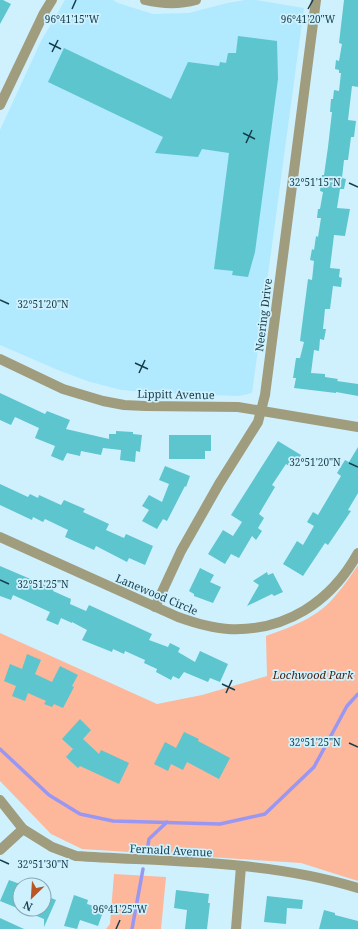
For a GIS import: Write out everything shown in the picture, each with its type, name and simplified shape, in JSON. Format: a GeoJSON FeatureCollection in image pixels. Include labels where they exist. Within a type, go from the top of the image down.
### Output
{"type":"FeatureCollection","features":[{"type":"Feature","properties":{"kind":"street"},"geometry":{"type":"LineString","coordinates":[[0,104],[44,13],[52,0]]}},
{"type":"Feature","properties":{"kind":"street"},"geometry":{"type":"LineString","coordinates":[[145,0],[160,3],[183,4],[196,0]]}},
{"type":"Feature","properties":{"kind":"street","name":"Neering Drive"},"geometry":{"type":"LineString","coordinates":[[155,607],[180,551],[219,484],[258,422],[261,411],[266,387],[316,0]]}},
{"type":"Feature","properties":{"kind":"street","name":"Lippitt Avenue"},"geometry":{"type":"LineString","coordinates":[[0,359],[63,389],[103,401],[124,405],[238,407],[358,427]]}},
{"type":"Feature","properties":{"kind":"street","name":"Lanewood Circle"},"geometry":{"type":"LineString","coordinates":[[0,537],[178,617],[204,626],[227,629],[264,626],[290,618],[318,602],[334,586],[358,553]]}},
{"type":"Feature","properties":{"kind":"street","name":"Fernald Avenue"},"geometry":{"type":"LineString","coordinates":[[0,800],[23,828],[52,847],[76,856],[241,866],[315,877],[358,888]]}},
{"type":"Feature","properties":{"kind":"street"},"geometry":{"type":"LineString","coordinates":[[0,850],[23,828]]}},
{"type":"Feature","properties":{"kind":"street"},"geometry":{"type":"LineString","coordinates":[[236,929],[241,866]]}},
{"type":"Feature","properties":{"kind":"shaded area"},"geometry":{"type":"Polygon","coordinates":[[[65,0],[113,0],[153,14],[189,13],[245,0],[256,0],[304,8],[252,393],[239,396],[156,393],[121,390],[87,381],[0,345],[0,130],[41,41],[65,0]]]}},
{"type":"Feature","properties":{"kind":"green space","name":"Lochwood Park"},"geometry":{"type":"Polygon","coordinates":[[[358,565],[358,881],[301,863],[82,849],[51,834],[0,781],[0,633],[157,704],[202,695],[267,676],[266,636],[295,625],[313,615],[329,603],[339,592],[358,565]]]}},
{"type":"Feature","properties":{"kind":"green space"},"geometry":{"type":"Polygon","coordinates":[[[114,874],[166,877],[161,929],[106,929],[110,924],[114,874]]]}},
{"type":"Feature","properties":{"kind":"building"},"geometry":{"type":"Polygon","coordinates":[[[0,0],[11,4],[0,24],[0,0]]]}},
{"type":"Feature","properties":{"kind":"building"},"geometry":{"type":"Polygon","coordinates":[[[344,0],[358,0],[358,87],[352,86],[348,120],[356,121],[354,137],[351,137],[348,160],[344,160],[342,178],[346,179],[344,189],[340,189],[337,208],[350,209],[345,236],[334,235],[330,268],[340,269],[339,277],[342,278],[341,287],[333,286],[330,309],[325,309],[323,329],[326,329],[324,340],[320,339],[319,351],[314,350],[311,373],[325,374],[325,377],[338,379],[337,381],[358,384],[358,396],[336,392],[294,388],[296,378],[293,378],[296,358],[300,358],[304,342],[300,341],[308,279],[312,280],[314,261],[310,260],[312,249],[314,250],[316,236],[318,237],[321,218],[317,218],[323,192],[320,191],[328,147],[332,112],[330,112],[331,99],[333,99],[334,90],[339,91],[341,73],[339,73],[339,70],[335,69],[336,60],[339,61],[342,44],[339,43],[344,0]]]}},
{"type":"Feature","properties":{"kind":"building"},"geometry":{"type":"Polygon","coordinates":[[[238,36],[277,41],[278,79],[255,252],[248,277],[232,275],[233,271],[214,269],[229,153],[202,149],[198,157],[155,153],[163,137],[48,82],[64,48],[171,99],[188,62],[219,66],[220,62],[226,63],[228,53],[236,53],[238,36]]]}},
{"type":"Feature","properties":{"kind":"building"},"geometry":{"type":"Polygon","coordinates":[[[0,393],[45,414],[47,411],[70,420],[66,429],[109,439],[109,434],[116,434],[116,431],[133,432],[133,434],[142,435],[140,452],[136,451],[135,462],[120,460],[121,450],[103,448],[101,455],[81,451],[80,456],[67,453],[63,461],[51,456],[55,446],[35,438],[39,428],[15,417],[11,425],[0,420],[0,393]]]}},
{"type":"Feature","properties":{"kind":"building"},"geometry":{"type":"Polygon","coordinates":[[[169,435],[211,435],[211,451],[205,451],[205,459],[169,459],[169,435]]]}},
{"type":"Feature","properties":{"kind":"building"},"geometry":{"type":"Polygon","coordinates":[[[278,441],[301,455],[292,468],[286,464],[272,485],[275,487],[259,514],[264,518],[258,528],[262,531],[256,540],[252,536],[239,558],[231,554],[225,564],[208,554],[223,530],[233,536],[242,522],[231,515],[278,441]]]}},
{"type":"Feature","properties":{"kind":"building"},"geometry":{"type":"Polygon","coordinates":[[[358,447],[358,493],[348,510],[351,511],[328,545],[325,543],[303,576],[283,564],[297,541],[303,545],[314,526],[307,522],[313,512],[318,515],[341,476],[337,473],[345,460],[349,462],[358,447]]]}},
{"type":"Feature","properties":{"kind":"building"},"geometry":{"type":"Polygon","coordinates":[[[165,466],[190,476],[186,487],[185,486],[167,521],[163,519],[157,529],[142,521],[149,510],[142,506],[149,495],[162,502],[169,484],[159,480],[165,466]]]}},
{"type":"Feature","properties":{"kind":"building"},"geometry":{"type":"Polygon","coordinates":[[[0,484],[28,497],[30,494],[38,498],[39,495],[61,505],[64,500],[85,509],[83,512],[109,524],[106,530],[124,538],[126,534],[153,546],[145,565],[129,558],[127,562],[96,546],[94,550],[65,537],[68,530],[45,519],[43,522],[33,517],[32,520],[0,505],[0,484]]]}},
{"type":"Feature","properties":{"kind":"building"},"geometry":{"type":"Polygon","coordinates":[[[0,566],[54,589],[53,591],[71,599],[70,604],[86,611],[89,605],[152,634],[149,640],[168,647],[170,643],[180,648],[178,652],[195,662],[200,651],[228,664],[220,682],[210,678],[208,682],[184,672],[179,679],[173,676],[171,680],[156,672],[157,669],[144,663],[145,660],[125,651],[124,654],[113,649],[112,652],[82,640],[87,630],[61,618],[58,625],[46,620],[50,612],[13,595],[11,600],[0,596],[0,566]]]}},
{"type":"Feature","properties":{"kind":"building"},"geometry":{"type":"Polygon","coordinates":[[[200,568],[214,575],[210,582],[221,587],[213,603],[194,596],[194,594],[189,591],[200,568]]]}},
{"type":"Feature","properties":{"kind":"building"},"geometry":{"type":"Polygon","coordinates":[[[267,572],[268,575],[273,573],[283,592],[274,596],[272,594],[247,606],[259,585],[253,581],[267,572]]]}},
{"type":"Feature","properties":{"kind":"building"},"geometry":{"type":"Polygon","coordinates":[[[27,654],[41,660],[35,674],[52,682],[60,666],[78,675],[72,686],[74,687],[63,708],[54,704],[52,707],[44,704],[46,701],[28,693],[25,701],[12,696],[16,686],[4,681],[10,664],[22,669],[27,654]]]}},
{"type":"Feature","properties":{"kind":"building"},"geometry":{"type":"Polygon","coordinates":[[[80,719],[91,730],[83,739],[99,754],[101,750],[129,763],[119,784],[80,766],[78,768],[66,757],[73,749],[62,739],[80,719]]]}},
{"type":"Feature","properties":{"kind":"building"},"geometry":{"type":"Polygon","coordinates":[[[184,732],[199,739],[198,741],[230,758],[219,779],[187,762],[183,770],[171,764],[168,771],[154,764],[165,742],[176,748],[184,732]]]}},
{"type":"Feature","properties":{"kind":"building"},"geometry":{"type":"Polygon","coordinates":[[[9,880],[12,881],[12,906],[0,901],[9,880]]]}},
{"type":"Feature","properties":{"kind":"building"},"geometry":{"type":"Polygon","coordinates":[[[176,890],[209,894],[208,903],[210,903],[207,929],[185,929],[187,910],[174,908],[176,890]]]}},
{"type":"Feature","properties":{"kind":"building"},"geometry":{"type":"Polygon","coordinates":[[[74,895],[88,900],[87,904],[104,909],[98,926],[80,920],[77,929],[64,926],[74,895]]]}},
{"type":"Feature","properties":{"kind":"building"},"geometry":{"type":"Polygon","coordinates":[[[267,896],[303,900],[302,909],[287,908],[286,924],[264,922],[267,896]]]}},
{"type":"Feature","properties":{"kind":"building"},"geometry":{"type":"Polygon","coordinates":[[[52,898],[56,900],[52,909],[52,898]]]}},
{"type":"Feature","properties":{"kind":"building"},"geometry":{"type":"Polygon","coordinates":[[[324,910],[335,913],[335,915],[358,921],[358,929],[319,929],[324,910]]]}},
{"type":"Feature","properties":{"kind":"building"},"geometry":{"type":"Polygon","coordinates":[[[39,917],[48,917],[44,927],[44,919],[39,917]]]}},
{"type":"Feature","properties":{"kind":"building"},"geometry":{"type":"Polygon","coordinates":[[[0,918],[24,929],[0,929],[0,918]]]}},
{"type":"Feature","properties":{"kind":"waterway"},"geometry":{"type":"LineString","coordinates":[[0,749],[49,795],[80,814],[113,821],[220,824],[265,814],[314,767],[347,706],[358,694]]}},
{"type":"Feature","properties":{"kind":"waterway"},"geometry":{"type":"LineString","coordinates":[[147,851],[149,839],[167,822]]}},
{"type":"Feature","properties":{"kind":"waterway"},"geometry":{"type":"LineString","coordinates":[[132,929],[143,869]]}}]}
